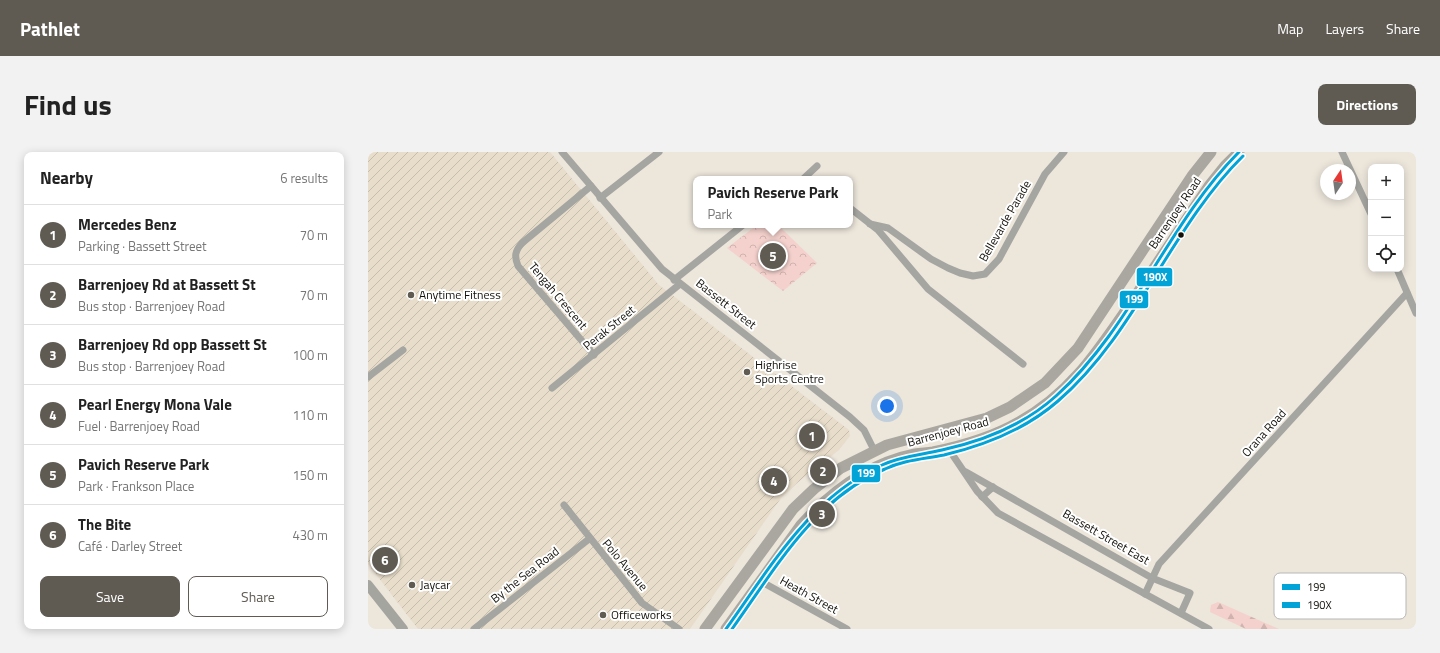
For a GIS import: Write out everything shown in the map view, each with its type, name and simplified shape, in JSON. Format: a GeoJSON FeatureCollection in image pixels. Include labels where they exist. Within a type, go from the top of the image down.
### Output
{"type":"FeatureCollection","features":[{"type":"Feature","properties":{"kind":"main road","name":"Barrenjoey Road"},"geometry":{"type":"LineString","coordinates":[[705,629],[793,509],[840,468],[874,450],[987,418],[1010,407],[1045,383],[1066,363],[1078,348],[1192,176],[1211,152]]}},
{"type":"Feature","properties":{"kind":"main road","name":"Barrenjoey Road"},"geometry":{"type":"LineString","coordinates":[[726,629],[801,525],[814,511],[843,487],[880,466],[915,454],[932,452],[993,434],[1018,423],[1036,412],[1065,389],[1093,358],[1209,186],[1225,166],[1239,152]]}},
{"type":"Feature","properties":{"kind":"main road","name":"Bassett Street East"},"geometry":{"type":"LineString","coordinates":[[949,429],[950,447]]}},
{"type":"Feature","properties":{"kind":"main road","name":"Bassett Street"},"geometry":{"type":"LineString","coordinates":[[874,450],[880,466]]}},
{"type":"Feature","properties":{"kind":"main road"},"geometry":{"type":"LineString","coordinates":[[368,585],[403,629]]}},
{"type":"Feature","properties":{"kind":"street","name":"Bassett Street"},"geometry":{"type":"LineString","coordinates":[[562,152],[662,269],[850,417],[864,430],[874,450]]}},
{"type":"Feature","properties":{"kind":"street"},"geometry":{"type":"LineString","coordinates":[[600,198],[659,152]]}},
{"type":"Feature","properties":{"kind":"street","name":"Bellevarde Parade"},"geometry":{"type":"LineString","coordinates":[[870,224],[888,228],[931,259],[948,268],[960,273],[974,276],[985,274],[999,259],[1045,174],[1064,152]]}},
{"type":"Feature","properties":{"kind":"street"},"geometry":{"type":"LineString","coordinates":[[1342,152],[1368,208]]}},
{"type":"Feature","properties":{"kind":"street"},"geometry":{"type":"LineString","coordinates":[[810,176],[817,166]]}},
{"type":"Feature","properties":{"kind":"street","name":"Tengah Crescent"},"geometry":{"type":"LineString","coordinates":[[591,186],[522,243],[515,250],[515,259],[518,266],[594,355]]}},
{"type":"Feature","properties":{"kind":"street"},"geometry":{"type":"LineString","coordinates":[[853,210],[878,230],[928,289],[1023,364]]}},
{"type":"Feature","properties":{"kind":"street","name":"Perak Street"},"geometry":{"type":"LineString","coordinates":[[552,388],[594,355],[740,228]]}},
{"type":"Feature","properties":{"kind":"street"},"geometry":{"type":"LineString","coordinates":[[1398,272],[1416,313]]}},
{"type":"Feature","properties":{"kind":"street","name":"Orana Road"},"geometry":{"type":"LineString","coordinates":[[1145,594],[1159,564],[1406,293]]}},
{"type":"Feature","properties":{"kind":"street"},"geometry":{"type":"LineString","coordinates":[[368,377],[403,350]]}},
{"type":"Feature","properties":{"kind":"street","name":"Bassett Street East"},"geometry":{"type":"LineString","coordinates":[[950,447],[952,454],[982,497],[998,513],[1209,629]]}},
{"type":"Feature","properties":{"kind":"street","name":"Bassett Street East"},"geometry":{"type":"LineString","coordinates":[[966,472],[1152,578],[1190,593],[1181,613]]}},
{"type":"Feature","properties":{"kind":"street"},"geometry":{"type":"LineString","coordinates":[[982,497],[993,487]]}},
{"type":"Feature","properties":{"kind":"street","name":"Polo Avenue"},"geometry":{"type":"LineString","coordinates":[[564,505],[589,539],[642,603],[679,629]]}},
{"type":"Feature","properties":{"kind":"street","name":"By the Sea Road"},"geometry":{"type":"LineString","coordinates":[[474,629],[589,539]]}},
{"type":"Feature","properties":{"kind":"street","name":"Heath Street"},"geometry":{"type":"LineString","coordinates":[[760,581],[847,629]]}},
{"type":"Feature","properties":{"kind":"shaded area"},"geometry":{"type":"Polygon","coordinates":[[[368,152],[550,152],[659,285],[849,430],[850,436],[839,450],[797,483],[781,498],[690,629],[418,629],[368,564],[368,152]]]}},
{"type":"Feature","properties":{"kind":"green space"},"geometry":{"type":"Polygon","coordinates":[[[753,228],[781,228],[817,263],[783,291],[727,248],[753,228]]]}},
{"type":"Feature","properties":{"kind":"green space"},"geometry":{"type":"Polygon","coordinates":[[[1218,602],[1279,629],[1246,629],[1210,612],[1211,605],[1218,602]]]}},
{"type":"Feature","properties":{"kind":"transit line","name":"199"},"geometry":{"type":"LineString","coordinates":[[726,629],[794,536],[833,496],[856,479],[889,462],[934,452],[988,437],[1017,423],[1044,406],[1056,396],[1083,369],[1107,339],[1191,211],[1214,180],[1239,152]]}},
{"type":"Feature","properties":{"kind":"transit line","name":"190X"},"geometry":{"type":"LineString","coordinates":[[732,629],[798,538],[837,498],[860,482],[892,466],[960,451],[1005,435],[1033,420],[1058,401],[1085,374],[1109,345],[1195,215],[1218,184],[1243,156]]}},
{"type":"Feature","properties":{"kind":"place","name":"Pavich Reserve Park"},"geometry":{"type":"Point","coordinates":[773,256]}},
{"type":"Feature","properties":{"kind":"place","name":"Anytime Fitness"},"geometry":{"type":"Point","coordinates":[411,295]}},
{"type":"Feature","properties":{"kind":"place","name":"Highrise Sports Centre"},"geometry":{"type":"Point","coordinates":[747,372]}},
{"type":"Feature","properties":{"kind":"place","name":"Mercedes Benz"},"geometry":{"type":"Point","coordinates":[812,436]}},
{"type":"Feature","properties":{"kind":"place","name":"Barrenjoey Rd at Bassett St"},"geometry":{"type":"Point","coordinates":[823,471]}},
{"type":"Feature","properties":{"kind":"place","name":"Pearl Energy Mona Vale"},"geometry":{"type":"Point","coordinates":[774,481]}},
{"type":"Feature","properties":{"kind":"place","name":"Barrenjoey Rd opp Bassett St"},"geometry":{"type":"Point","coordinates":[822,514]}},
{"type":"Feature","properties":{"kind":"place","name":"The Bite"},"geometry":{"type":"Point","coordinates":[385,560]}},
{"type":"Feature","properties":{"kind":"place","name":"Jaycar"},"geometry":{"type":"Point","coordinates":[412,585]}},
{"type":"Feature","properties":{"kind":"place","name":"Officeworks"},"geometry":{"type":"Point","coordinates":[603,615]}}]}
